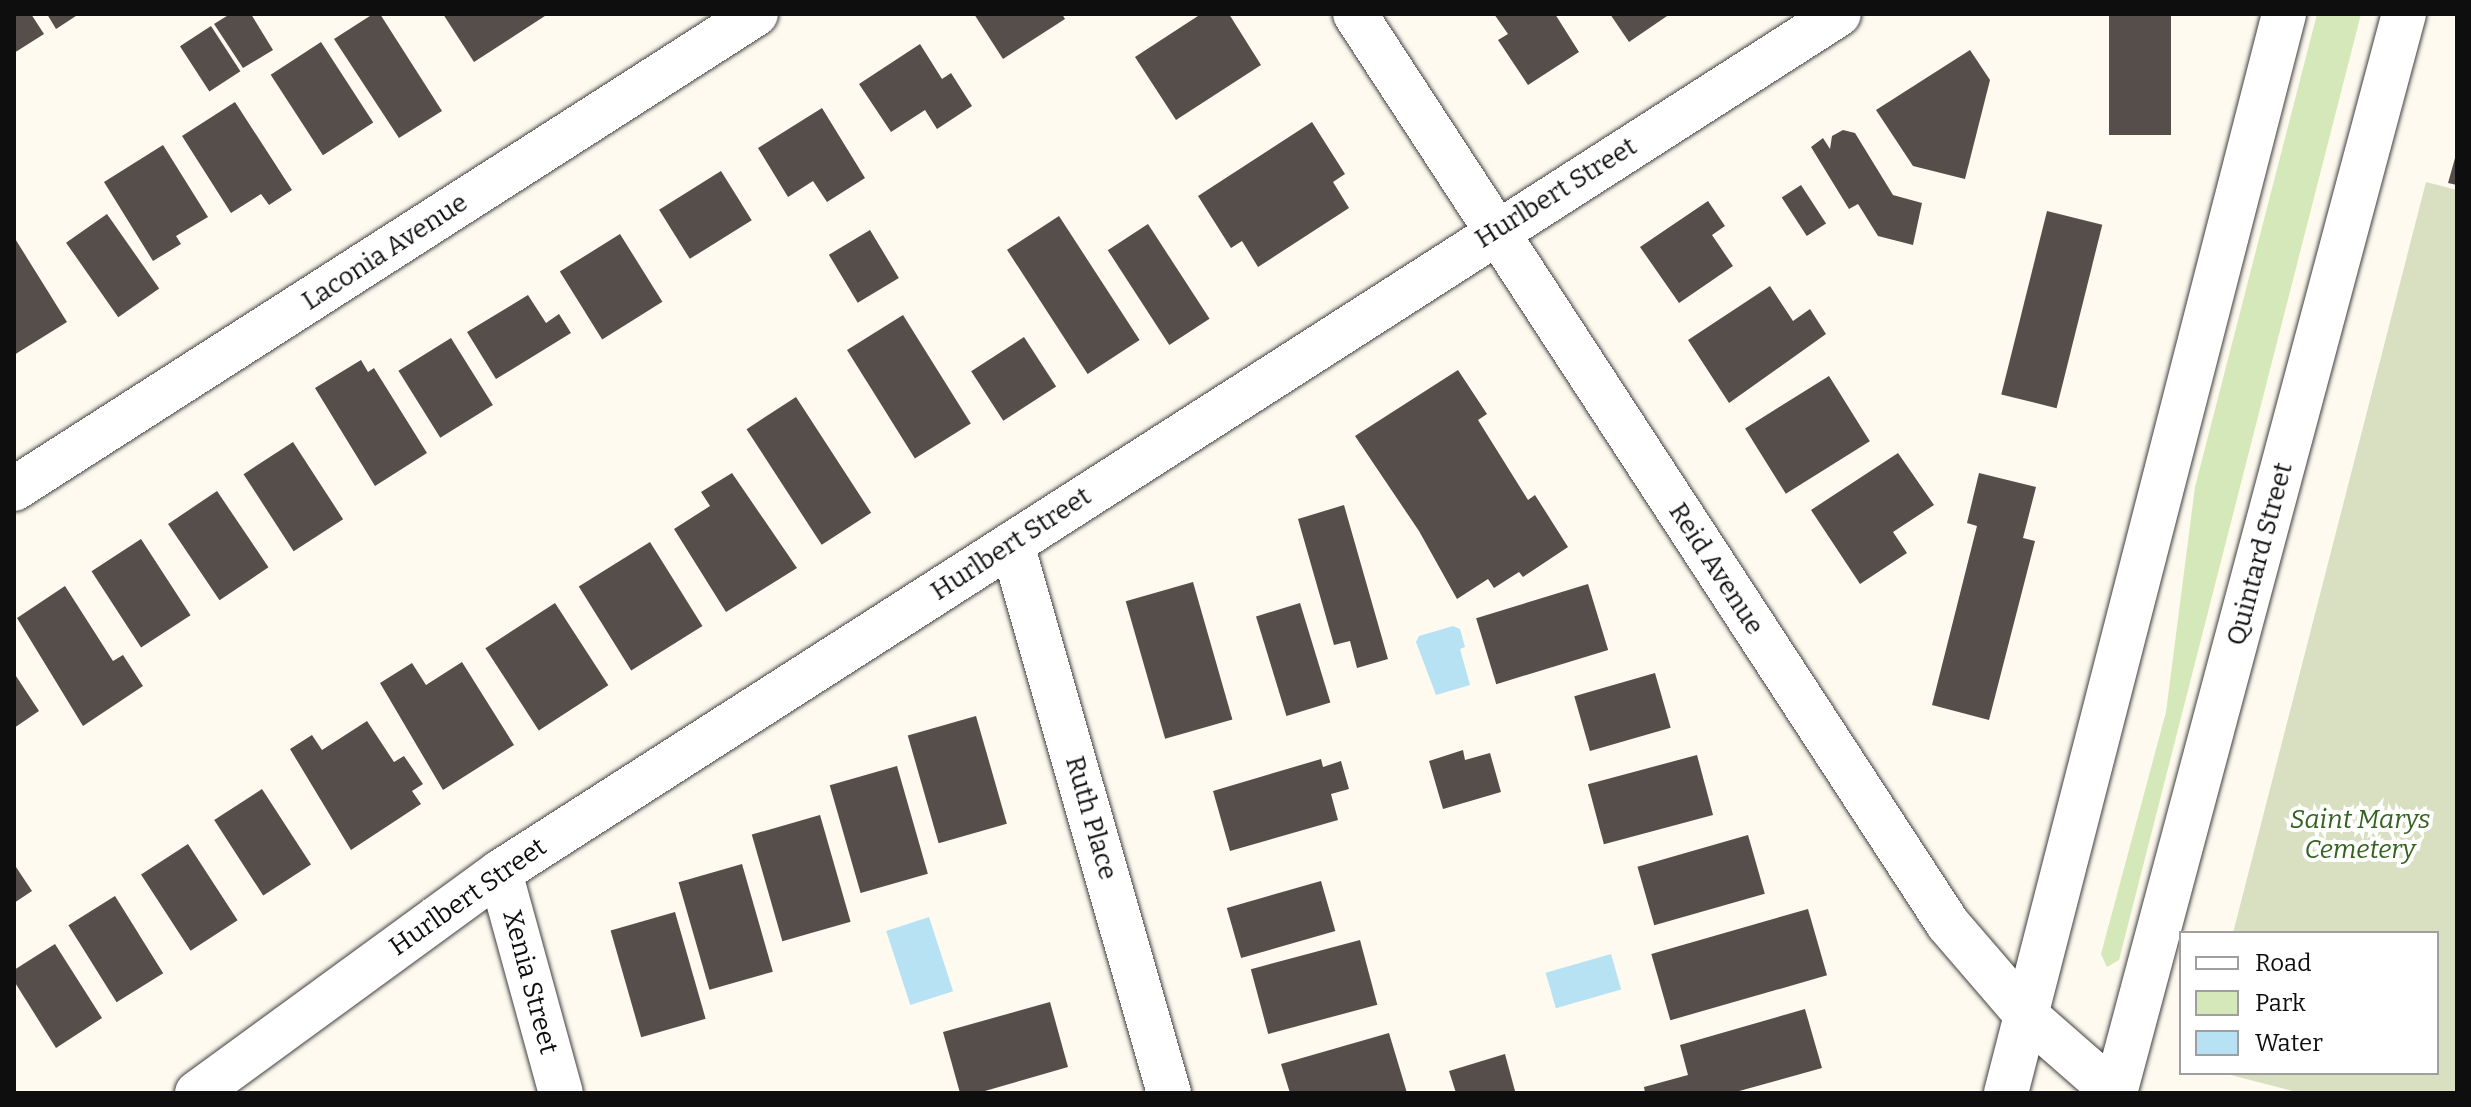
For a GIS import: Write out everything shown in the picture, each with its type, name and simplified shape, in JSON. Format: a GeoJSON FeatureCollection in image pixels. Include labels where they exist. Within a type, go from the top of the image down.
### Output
{"type":"FeatureCollection","features":[{"type":"Feature","properties":{"kind":"street","name":"Laconia Avenue"},"geometry":{"type":"LineString","coordinates":[[14,489],[756,14]]}},
{"type":"Feature","properties":{"kind":"street","name":"Reid Avenue"},"geometry":{"type":"LineString","coordinates":[[1355,14],[1948,924],[2027,1016],[2115,1093]]}},
{"type":"Feature","properties":{"kind":"street","name":"Hurlbert Street"},"geometry":{"type":"LineString","coordinates":[[197,1093],[500,872],[1839,14]]}},
{"type":"Feature","properties":{"kind":"street"},"geometry":{"type":"LineString","coordinates":[[2006,1093],[2284,14]]}},
{"type":"Feature","properties":{"kind":"street","name":"Quintard Street"},"geometry":{"type":"LineString","coordinates":[[2115,1093],[2404,14]]}},
{"type":"Feature","properties":{"kind":"street","name":"Ruth Place"},"geometry":{"type":"LineString","coordinates":[[1012,544],[1169,1093]]}},
{"type":"Feature","properties":{"kind":"street","name":"Xenia Street"},"geometry":{"type":"LineString","coordinates":[[500,872],[561,1093]]}},
{"type":"Feature","properties":{"kind":"green space"},"geometry":{"type":"Polygon","coordinates":[[[2317,14],[2361,14],[2119,960],[2107,967],[2101,954],[2166,712],[2195,487],[2317,14]]]}},
{"type":"Feature","properties":{"kind":"green space","name":"Saint Marys Cemetery"},"geometry":{"type":"Polygon","coordinates":[[[2426,182],[2457,190],[2457,1093],[2301,1093],[2231,1075],[2439,1075],[2439,931],[2234,931],[2426,182]]]}},
{"type":"Feature","properties":{"kind":"water"},"geometry":{"type":"Polygon","coordinates":[[[1453,626],[1460,629],[1465,647],[1460,649],[1470,685],[1436,695],[1416,642],[1419,636],[1453,626]]]}},
{"type":"Feature","properties":{"kind":"water"},"geometry":{"type":"Polygon","coordinates":[[[929,917],[953,991],[910,1005],[886,931],[929,917]]]}},
{"type":"Feature","properties":{"kind":"water"},"geometry":{"type":"Polygon","coordinates":[[[1611,954],[1621,990],[1556,1008],[1546,973],[1611,954]]]}},
{"type":"Feature","properties":{"kind":"building"},"geometry":{"type":"Polygon","coordinates":[[[14,14],[31,14],[44,34],[14,53],[14,14]]]}},
{"type":"Feature","properties":{"kind":"building"},"geometry":{"type":"Polygon","coordinates":[[[47,14],[79,14],[56,29],[47,14]]]}},
{"type":"Feature","properties":{"kind":"building"},"geometry":{"type":"Polygon","coordinates":[[[230,14],[251,14],[273,50],[243,68],[214,24],[230,14]]]}},
{"type":"Feature","properties":{"kind":"building"},"geometry":{"type":"Polygon","coordinates":[[[373,14],[380,14],[442,111],[399,138],[334,39],[373,14]]]}},
{"type":"Feature","properties":{"kind":"building"},"geometry":{"type":"Polygon","coordinates":[[[443,14],[548,14],[474,62],[443,14]]]}},
{"type":"Feature","properties":{"kind":"building"},"geometry":{"type":"Polygon","coordinates":[[[974,14],[1062,14],[1065,19],[1003,59],[974,14]]]}},
{"type":"Feature","properties":{"kind":"building"},"geometry":{"type":"Polygon","coordinates":[[[1201,14],[1229,14],[1261,65],[1176,120],[1135,57],[1201,14]]]}},
{"type":"Feature","properties":{"kind":"building"},"geometry":{"type":"Polygon","coordinates":[[[1494,14],[1555,14],[1579,52],[1528,85],[1498,40],[1508,34],[1494,14]]]}},
{"type":"Feature","properties":{"kind":"building"},"geometry":{"type":"Polygon","coordinates":[[[1610,14],[1670,14],[1629,42],[1610,14]]]}},
{"type":"Feature","properties":{"kind":"building"},"geometry":{"type":"Polygon","coordinates":[[[2109,14],[2171,14],[2171,135],[2109,135],[2109,14]]]}},
{"type":"Feature","properties":{"kind":"building"},"geometry":{"type":"Polygon","coordinates":[[[211,26],[240,71],[209,91],[180,46],[211,26]]]}},
{"type":"Feature","properties":{"kind":"building"},"geometry":{"type":"Polygon","coordinates":[[[321,42],[373,123],[323,155],[271,75],[321,42]]]}},
{"type":"Feature","properties":{"kind":"building"},"geometry":{"type":"Polygon","coordinates":[[[920,44],[942,79],[951,73],[972,106],[937,129],[925,110],[891,132],[859,84],[920,44]]]}},
{"type":"Feature","properties":{"kind":"building"},"geometry":{"type":"Polygon","coordinates":[[[1970,50],[1990,80],[1965,179],[1913,166],[1876,110],[1970,50]]]}},
{"type":"Feature","properties":{"kind":"building"},"geometry":{"type":"Polygon","coordinates":[[[235,102],[292,190],[269,205],[261,194],[231,213],[182,136],[235,102]]]}},
{"type":"Feature","properties":{"kind":"building"},"geometry":{"type":"Polygon","coordinates":[[[822,108],[865,178],[827,202],[813,181],[788,197],[758,148],[822,108]]]}},
{"type":"Feature","properties":{"kind":"building"},"geometry":{"type":"Polygon","coordinates":[[[1312,122],[1345,174],[1333,182],[1349,208],[1258,267],[1242,241],[1231,248],[1198,196],[1312,122]]]}},
{"type":"Feature","properties":{"kind":"building"},"geometry":{"type":"Polygon","coordinates":[[[1843,130],[1855,133],[1893,195],[1922,203],[1913,245],[1878,236],[1858,204],[1849,209],[1811,147],[1823,138],[1830,149],[1832,136],[1843,130]]]}},
{"type":"Feature","properties":{"kind":"building"},"geometry":{"type":"Polygon","coordinates":[[[163,145],[208,217],[176,236],[181,244],[153,261],[104,182],[163,145]]]}},
{"type":"Feature","properties":{"kind":"building"},"geometry":{"type":"Polygon","coordinates":[[[2457,151],[2457,185],[2448,183],[2457,151]]]}},
{"type":"Feature","properties":{"kind":"building"},"geometry":{"type":"Polygon","coordinates":[[[721,171],[752,220],[690,259],[659,210],[721,171]]]}},
{"type":"Feature","properties":{"kind":"building"},"geometry":{"type":"Polygon","coordinates":[[[1801,185],[1826,224],[1807,236],[1782,198],[1801,185]]]}},
{"type":"Feature","properties":{"kind":"building"},"geometry":{"type":"Polygon","coordinates":[[[1708,201],[1725,226],[1712,235],[1733,266],[1679,303],[1640,247],[1708,201]]]}},
{"type":"Feature","properties":{"kind":"building"},"geometry":{"type":"Polygon","coordinates":[[[2047,211],[2102,225],[2057,408],[2001,394],[2047,211]]]}},
{"type":"Feature","properties":{"kind":"building"},"geometry":{"type":"Polygon","coordinates":[[[107,214],[159,289],[118,317],[66,243],[107,214]]]}},
{"type":"Feature","properties":{"kind":"building"},"geometry":{"type":"Polygon","coordinates":[[[1059,216],[1140,340],[1088,374],[1007,250],[1059,216]]]}},
{"type":"Feature","properties":{"kind":"building"},"geometry":{"type":"Polygon","coordinates":[[[1148,224],[1210,319],[1169,345],[1108,250],[1148,224]]]}},
{"type":"Feature","properties":{"kind":"building"},"geometry":{"type":"Polygon","coordinates":[[[870,230],[899,278],[858,303],[829,255],[870,230]]]}},
{"type":"Feature","properties":{"kind":"building"},"geometry":{"type":"Polygon","coordinates":[[[620,234],[662,302],[602,339],[560,272],[620,234]]]}},
{"type":"Feature","properties":{"kind":"building"},"geometry":{"type":"Polygon","coordinates":[[[14,237],[67,322],[14,355],[14,237]]]}},
{"type":"Feature","properties":{"kind":"building"},"geometry":{"type":"Polygon","coordinates":[[[1770,286],[1793,321],[1810,309],[1826,334],[1729,403],[1688,340],[1770,286]]]}},
{"type":"Feature","properties":{"kind":"building"},"geometry":{"type":"Polygon","coordinates":[[[528,295],[546,323],[559,314],[571,333],[496,379],[467,332],[528,295]]]}},
{"type":"Feature","properties":{"kind":"building"},"geometry":{"type":"Polygon","coordinates":[[[903,315],[971,424],[915,459],[847,350],[903,315]]]}},
{"type":"Feature","properties":{"kind":"building"},"geometry":{"type":"Polygon","coordinates":[[[1024,337],[1056,386],[1003,421],[971,371],[1024,337]]]}},
{"type":"Feature","properties":{"kind":"building"},"geometry":{"type":"Polygon","coordinates":[[[451,338],[493,405],[440,438],[398,371],[451,338]]]}},
{"type":"Feature","properties":{"kind":"building"},"geometry":{"type":"Polygon","coordinates":[[[361,360],[368,372],[374,368],[427,453],[375,486],[315,388],[361,360]]]}},
{"type":"Feature","properties":{"kind":"building"},"geometry":{"type":"Polygon","coordinates":[[[1458,370],[1487,414],[1478,420],[1528,500],[1535,495],[1568,547],[1523,577],[1519,572],[1494,588],[1488,579],[1457,599],[1419,531],[1355,436],[1458,370]]]}},
{"type":"Feature","properties":{"kind":"building"},"geometry":{"type":"Polygon","coordinates":[[[1829,376],[1870,441],[1786,494],[1745,428],[1829,376]]]}},
{"type":"Feature","properties":{"kind":"building"},"geometry":{"type":"Polygon","coordinates":[[[796,397],[871,513],[822,545],[747,429],[796,397]]]}},
{"type":"Feature","properties":{"kind":"building"},"geometry":{"type":"Polygon","coordinates":[[[293,442],[343,519],[294,551],[244,474],[293,442]]]}},
{"type":"Feature","properties":{"kind":"building"},"geometry":{"type":"Polygon","coordinates":[[[1898,453],[1934,505],[1893,532],[1907,553],[1860,584],[1811,510],[1898,453]]]}},
{"type":"Feature","properties":{"kind":"building"},"geometry":{"type":"Polygon","coordinates":[[[732,473],[797,568],[726,612],[674,529],[710,506],[701,492],[732,473]]]}},
{"type":"Feature","properties":{"kind":"building"},"geometry":{"type":"Polygon","coordinates":[[[1979,473],[2036,487],[2023,538],[2035,541],[1989,720],[1932,705],[1977,526],[1967,523],[1979,473]]]}},
{"type":"Feature","properties":{"kind":"building"},"geometry":{"type":"Polygon","coordinates":[[[217,491],[268,567],[220,600],[168,524],[217,491]]]}},
{"type":"Feature","properties":{"kind":"building"},"geometry":{"type":"Polygon","coordinates":[[[1344,505],[1388,659],[1357,668],[1350,641],[1334,645],[1298,519],[1344,505]]]}},
{"type":"Feature","properties":{"kind":"building"},"geometry":{"type":"Polygon","coordinates":[[[141,539],[191,615],[141,647],[92,571],[141,539]]]}},
{"type":"Feature","properties":{"kind":"building"},"geometry":{"type":"Polygon","coordinates":[[[650,542],[702,626],[631,670],[579,587],[650,542]]]}},
{"type":"Feature","properties":{"kind":"building"},"geometry":{"type":"Polygon","coordinates":[[[1193,582],[1232,719],[1165,739],[1126,601],[1193,582]]]}},
{"type":"Feature","properties":{"kind":"building"},"geometry":{"type":"Polygon","coordinates":[[[1588,584],[1608,650],[1496,684],[1476,618],[1588,584]]]}},
{"type":"Feature","properties":{"kind":"building"},"geometry":{"type":"Polygon","coordinates":[[[65,586],[113,661],[123,655],[143,686],[83,726],[17,618],[65,586]]]}},
{"type":"Feature","properties":{"kind":"building"},"geometry":{"type":"Polygon","coordinates":[[[555,603],[608,685],[539,730],[485,648],[555,603]]]}},
{"type":"Feature","properties":{"kind":"building"},"geometry":{"type":"Polygon","coordinates":[[[1300,603],[1330,702],[1286,716],[1256,616],[1300,603]]]}},
{"type":"Feature","properties":{"kind":"building"},"geometry":{"type":"Polygon","coordinates":[[[462,662],[514,745],[443,790],[380,683],[412,663],[426,685],[462,662]]]}},
{"type":"Feature","properties":{"kind":"building"},"geometry":{"type":"Polygon","coordinates":[[[14,673],[39,711],[14,728],[14,673]]]}},
{"type":"Feature","properties":{"kind":"building"},"geometry":{"type":"Polygon","coordinates":[[[1655,673],[1671,728],[1590,751],[1574,696],[1655,673]]]}},
{"type":"Feature","properties":{"kind":"building"},"geometry":{"type":"Polygon","coordinates":[[[976,716],[1007,824],[939,843],[908,736],[976,716]]]}},
{"type":"Feature","properties":{"kind":"building"},"geometry":{"type":"Polygon","coordinates":[[[367,721],[394,762],[404,756],[423,784],[412,791],[421,804],[351,850],[290,749],[312,735],[322,750],[367,721]]]}},
{"type":"Feature","properties":{"kind":"building"},"geometry":{"type":"Polygon","coordinates":[[[1463,750],[1465,760],[1490,753],[1501,792],[1443,809],[1429,761],[1463,750]]]}},
{"type":"Feature","properties":{"kind":"building"},"geometry":{"type":"Polygon","coordinates":[[[1697,755],[1713,815],[1604,844],[1588,784],[1697,755]]]}},
{"type":"Feature","properties":{"kind":"building"},"geometry":{"type":"Polygon","coordinates":[[[1321,759],[1323,767],[1341,761],[1349,789],[1331,794],[1338,820],[1230,851],[1213,791],[1321,759]]]}},
{"type":"Feature","properties":{"kind":"building"},"geometry":{"type":"Polygon","coordinates":[[[897,766],[928,874],[861,893],[830,785],[897,766]]]}},
{"type":"Feature","properties":{"kind":"building"},"geometry":{"type":"Polygon","coordinates":[[[262,789],[311,864],[263,896],[214,820],[262,789]]]}},
{"type":"Feature","properties":{"kind":"building"},"geometry":{"type":"Polygon","coordinates":[[[820,815],[851,922],[782,941],[752,835],[820,815]]]}},
{"type":"Feature","properties":{"kind":"building"},"geometry":{"type":"Polygon","coordinates":[[[1748,835],[1765,894],[1654,925],[1637,867],[1748,835]]]}},
{"type":"Feature","properties":{"kind":"building"},"geometry":{"type":"Polygon","coordinates":[[[188,844],[238,920],[191,951],[141,874],[188,844]]]}},
{"type":"Feature","properties":{"kind":"building"},"geometry":{"type":"Polygon","coordinates":[[[14,864],[32,891],[14,903],[14,864]]]}},
{"type":"Feature","properties":{"kind":"building"},"geometry":{"type":"Polygon","coordinates":[[[742,864],[773,972],[709,990],[679,882],[742,864]]]}},
{"type":"Feature","properties":{"kind":"building"},"geometry":{"type":"Polygon","coordinates":[[[1321,881],[1335,931],[1241,958],[1227,908],[1321,881]]]}},
{"type":"Feature","properties":{"kind":"building"},"geometry":{"type":"Polygon","coordinates":[[[115,896],[163,973],[117,1002],[68,925],[115,896]]]}},
{"type":"Feature","properties":{"kind":"building"},"geometry":{"type":"Polygon","coordinates":[[[1808,909],[1827,975],[1670,1020],[1651,954],[1808,909]]]}},
{"type":"Feature","properties":{"kind":"building"},"geometry":{"type":"Polygon","coordinates":[[[675,912],[706,1019],[641,1037],[611,930],[675,912]]]}},
{"type":"Feature","properties":{"kind":"building"},"geometry":{"type":"Polygon","coordinates":[[[1360,940],[1377,1005],[1268,1034],[1251,969],[1360,940]]]}},
{"type":"Feature","properties":{"kind":"building"},"geometry":{"type":"Polygon","coordinates":[[[55,944],[102,1018],[56,1048],[14,981],[14,970],[55,944]]]}},
{"type":"Feature","properties":{"kind":"building"},"geometry":{"type":"Polygon","coordinates":[[[1050,1002],[1068,1067],[978,1093],[960,1093],[943,1032],[1050,1002]]]}},
{"type":"Feature","properties":{"kind":"building"},"geometry":{"type":"Polygon","coordinates":[[[1805,1009],[1822,1068],[1732,1093],[1645,1093],[1644,1087],[1688,1075],[1680,1045],[1805,1009]]]}},
{"type":"Feature","properties":{"kind":"building"},"geometry":{"type":"Polygon","coordinates":[[[1389,1033],[1407,1093],[1290,1093],[1281,1064],[1389,1033]]]}},
{"type":"Feature","properties":{"kind":"building"},"geometry":{"type":"Polygon","coordinates":[[[1505,1054],[1515,1091],[1456,1093],[1449,1071],[1505,1054]]]}}]}
